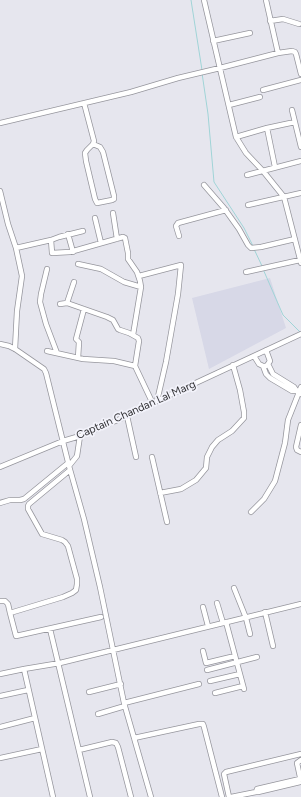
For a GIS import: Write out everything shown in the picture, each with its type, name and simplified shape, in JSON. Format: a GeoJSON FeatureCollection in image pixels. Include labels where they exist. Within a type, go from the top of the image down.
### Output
{"type":"FeatureCollection","features":[{"type":"Feature","properties":{"kind":"street"},"geometry":{"type":"LineString","coordinates":[[204,0],[236,137],[246,152],[284,197],[301,262],[246,272]]}},
{"type":"Feature","properties":{"kind":"street"},"geometry":{"type":"LineString","coordinates":[[266,0],[278,53]]}},
{"type":"Feature","properties":{"kind":"street"},"geometry":{"type":"LineString","coordinates":[[270,21],[283,19],[299,24]]}},
{"type":"Feature","properties":{"kind":"street"},"geometry":{"type":"LineString","coordinates":[[213,41],[250,33]]}},
{"type":"Feature","properties":{"kind":"street"},"geometry":{"type":"LineString","coordinates":[[0,123],[131,92],[178,78],[278,53],[294,52],[300,64],[301,74]]}},
{"type":"Feature","properties":{"kind":"street"},"geometry":{"type":"LineString","coordinates":[[263,90],[301,80]]}},
{"type":"Feature","properties":{"kind":"street"},"geometry":{"type":"LineString","coordinates":[[229,105],[260,97]]}},
{"type":"Feature","properties":{"kind":"street"},"geometry":{"type":"LineString","coordinates":[[84,103],[93,135],[93,144],[85,154],[97,204],[112,200],[114,199],[114,196],[103,152],[100,148],[93,144]]}},
{"type":"Feature","properties":{"kind":"street"},"geometry":{"type":"LineString","coordinates":[[292,110],[301,147]]}},
{"type":"Feature","properties":{"kind":"street"},"geometry":{"type":"LineString","coordinates":[[236,137],[295,122]]}},
{"type":"Feature","properties":{"kind":"street"},"geometry":{"type":"LineString","coordinates":[[267,128],[274,167]]}},
{"type":"Feature","properties":{"kind":"street"},"geometry":{"type":"LineString","coordinates":[[247,175],[301,161]]}},
{"type":"Feature","properties":{"kind":"street"},"geometry":{"type":"LineString","coordinates":[[204,185],[226,210],[248,245],[253,248],[295,239]]}},
{"type":"Feature","properties":{"kind":"street"},"geometry":{"type":"LineString","coordinates":[[0,191],[8,224],[16,248],[22,279],[17,311],[15,349]]}},
{"type":"Feature","properties":{"kind":"street"},"geometry":{"type":"LineString","coordinates":[[248,205],[301,193]]}},
{"type":"Feature","properties":{"kind":"street"},"geometry":{"type":"LineString","coordinates":[[179,236],[176,226],[178,223],[226,210]]}},
{"type":"Feature","properties":{"kind":"street"},"geometry":{"type":"LineString","coordinates":[[113,213],[117,239]]}},
{"type":"Feature","properties":{"kind":"street"},"geometry":{"type":"LineString","coordinates":[[95,218],[101,244]]}},
{"type":"Feature","properties":{"kind":"street"},"geometry":{"type":"LineString","coordinates":[[16,248],[83,231]]}},
{"type":"Feature","properties":{"kind":"street"},"geometry":{"type":"LineString","coordinates":[[68,234],[73,252]]}},
{"type":"Feature","properties":{"kind":"street"},"geometry":{"type":"LineString","coordinates":[[51,240],[52,253],[73,252],[123,237],[125,238],[128,259],[137,272],[140,281],[133,335]]}},
{"type":"Feature","properties":{"kind":"street"},"geometry":{"type":"LineString","coordinates":[[78,264],[101,269],[124,282],[140,287]]}},
{"type":"Feature","properties":{"kind":"street"},"geometry":{"type":"LineString","coordinates":[[139,276],[181,266],[178,294],[166,362],[155,402]]}},
{"type":"Feature","properties":{"kind":"street"},"geometry":{"type":"LineString","coordinates":[[47,269],[40,302],[46,324],[57,353]]}},
{"type":"Feature","properties":{"kind":"street"},"geometry":{"type":"LineString","coordinates":[[67,303],[74,282]]}},
{"type":"Feature","properties":{"kind":"street"},"geometry":{"type":"LineString","coordinates":[[60,304],[67,303],[107,317],[113,320],[118,329],[138,338],[139,341],[136,366],[155,402]]}},
{"type":"Feature","properties":{"kind":"street"},"geometry":{"type":"LineString","coordinates":[[78,358],[79,342],[76,339],[84,309]]}},
{"type":"Feature","properties":{"kind":"street","name":"Captain Chandan Lal Marg"},"geometry":{"type":"LineString","coordinates":[[0,344],[15,349],[44,369],[63,442],[127,416],[301,334]]}},
{"type":"Feature","properties":{"kind":"street"},"geometry":{"type":"LineString","coordinates":[[266,350],[270,360],[268,364],[273,374],[300,391]]}},
{"type":"Feature","properties":{"kind":"street"},"geometry":{"type":"LineString","coordinates":[[46,351],[83,360],[114,361],[136,366]]}},
{"type":"Feature","properties":{"kind":"street"},"geometry":{"type":"LineString","coordinates":[[254,356],[259,364],[263,366],[266,374],[270,378],[292,391],[300,391]]}},
{"type":"Feature","properties":{"kind":"street"},"geometry":{"type":"LineString","coordinates":[[263,366],[268,364]]}},
{"type":"Feature","properties":{"kind":"street"},"geometry":{"type":"LineString","coordinates":[[160,492],[181,489],[196,480],[206,468],[207,457],[212,447],[218,440],[232,431],[244,418],[242,397],[233,365]]}},
{"type":"Feature","properties":{"kind":"street"},"geometry":{"type":"LineString","coordinates":[[250,512],[264,499],[275,481],[285,443],[288,420],[300,391]]}},
{"type":"Feature","properties":{"kind":"street"},"geometry":{"type":"LineString","coordinates":[[127,416],[136,457]]}},
{"type":"Feature","properties":{"kind":"street"},"geometry":{"type":"LineString","coordinates":[[301,427],[296,447],[297,450],[301,452]]}},
{"type":"Feature","properties":{"kind":"street"},"geometry":{"type":"LineString","coordinates":[[10,613],[63,597],[76,590],[77,579],[68,546],[62,540],[40,532],[28,509],[28,506],[69,466],[77,456],[80,436]]}},
{"type":"Feature","properties":{"kind":"street"},"geometry":{"type":"LineString","coordinates":[[0,467],[63,442],[100,587],[125,705],[151,797]]}},
{"type":"Feature","properties":{"kind":"street"},"geometry":{"type":"LineString","coordinates":[[152,457],[166,522]]}},
{"type":"Feature","properties":{"kind":"street"},"geometry":{"type":"LineString","coordinates":[[0,503],[10,500],[24,499],[69,466]]}},
{"type":"Feature","properties":{"kind":"street"},"geometry":{"type":"LineString","coordinates":[[234,588],[246,618],[250,634]]}},
{"type":"Feature","properties":{"kind":"street"},"geometry":{"type":"LineString","coordinates":[[0,601],[5,601],[8,604],[16,636],[101,617]]}},
{"type":"Feature","properties":{"kind":"street"},"geometry":{"type":"LineString","coordinates":[[215,693],[244,688],[217,603]]}},
{"type":"Feature","properties":{"kind":"street"},"geometry":{"type":"LineString","coordinates":[[0,674],[58,664],[114,651],[208,626],[301,604]]}},
{"type":"Feature","properties":{"kind":"street"},"geometry":{"type":"LineString","coordinates":[[203,607],[208,626]]}},
{"type":"Feature","properties":{"kind":"street"},"geometry":{"type":"LineString","coordinates":[[265,612],[273,646]]}},
{"type":"Feature","properties":{"kind":"street"},"geometry":{"type":"LineString","coordinates":[[50,629],[90,797]]}},
{"type":"Feature","properties":{"kind":"street"},"geometry":{"type":"LineString","coordinates":[[203,651],[206,663],[235,656]]}},
{"type":"Feature","properties":{"kind":"street"},"geometry":{"type":"LineString","coordinates":[[207,670],[257,658]]}},
{"type":"Feature","properties":{"kind":"street"},"geometry":{"type":"LineString","coordinates":[[24,669],[53,797]]}},
{"type":"Feature","properties":{"kind":"street"},"geometry":{"type":"LineString","coordinates":[[210,681],[240,674]]}},
{"type":"Feature","properties":{"kind":"street"},"geometry":{"type":"LineString","coordinates":[[89,692],[120,684]]}},
{"type":"Feature","properties":{"kind":"street"},"geometry":{"type":"LineString","coordinates":[[98,714],[200,684]]}},
{"type":"Feature","properties":{"kind":"street"},"geometry":{"type":"LineString","coordinates":[[0,696],[28,690]]}},
{"type":"Feature","properties":{"kind":"street"},"geometry":{"type":"LineString","coordinates":[[0,727],[35,718]]}},
{"type":"Feature","properties":{"kind":"street"},"geometry":{"type":"LineString","coordinates":[[134,738],[202,724],[222,797]]}},
{"type":"Feature","properties":{"kind":"street"},"geometry":{"type":"LineString","coordinates":[[79,750],[112,742],[116,743],[131,797]]}},
{"type":"Feature","properties":{"kind":"street"},"geometry":{"type":"LineString","coordinates":[[0,758],[42,749]]}},
{"type":"Feature","properties":{"kind":"street"},"geometry":{"type":"LineString","coordinates":[[301,754],[226,772],[224,774],[230,797],[258,792],[300,779],[297,764],[301,760]]}},
{"type":"Feature","properties":{"kind":"shaded area"},"geometry":{"type":"Polygon","coordinates":[[[270,278],[286,328],[209,369],[192,298],[270,278]]]}},
{"type":"Feature","properties":{"kind":"waterway"},"geometry":{"type":"LineString","coordinates":[[191,0],[202,70]]}},
{"type":"Feature","properties":{"kind":"waterway"},"geometry":{"type":"LineString","coordinates":[[202,73],[208,114],[214,182],[244,228],[253,246]]}},
{"type":"Feature","properties":{"kind":"waterway"},"geometry":{"type":"LineString","coordinates":[[254,249],[262,266]]}},
{"type":"Feature","properties":{"kind":"waterway"},"geometry":{"type":"LineString","coordinates":[[263,269],[283,315],[301,333]]}}]}
